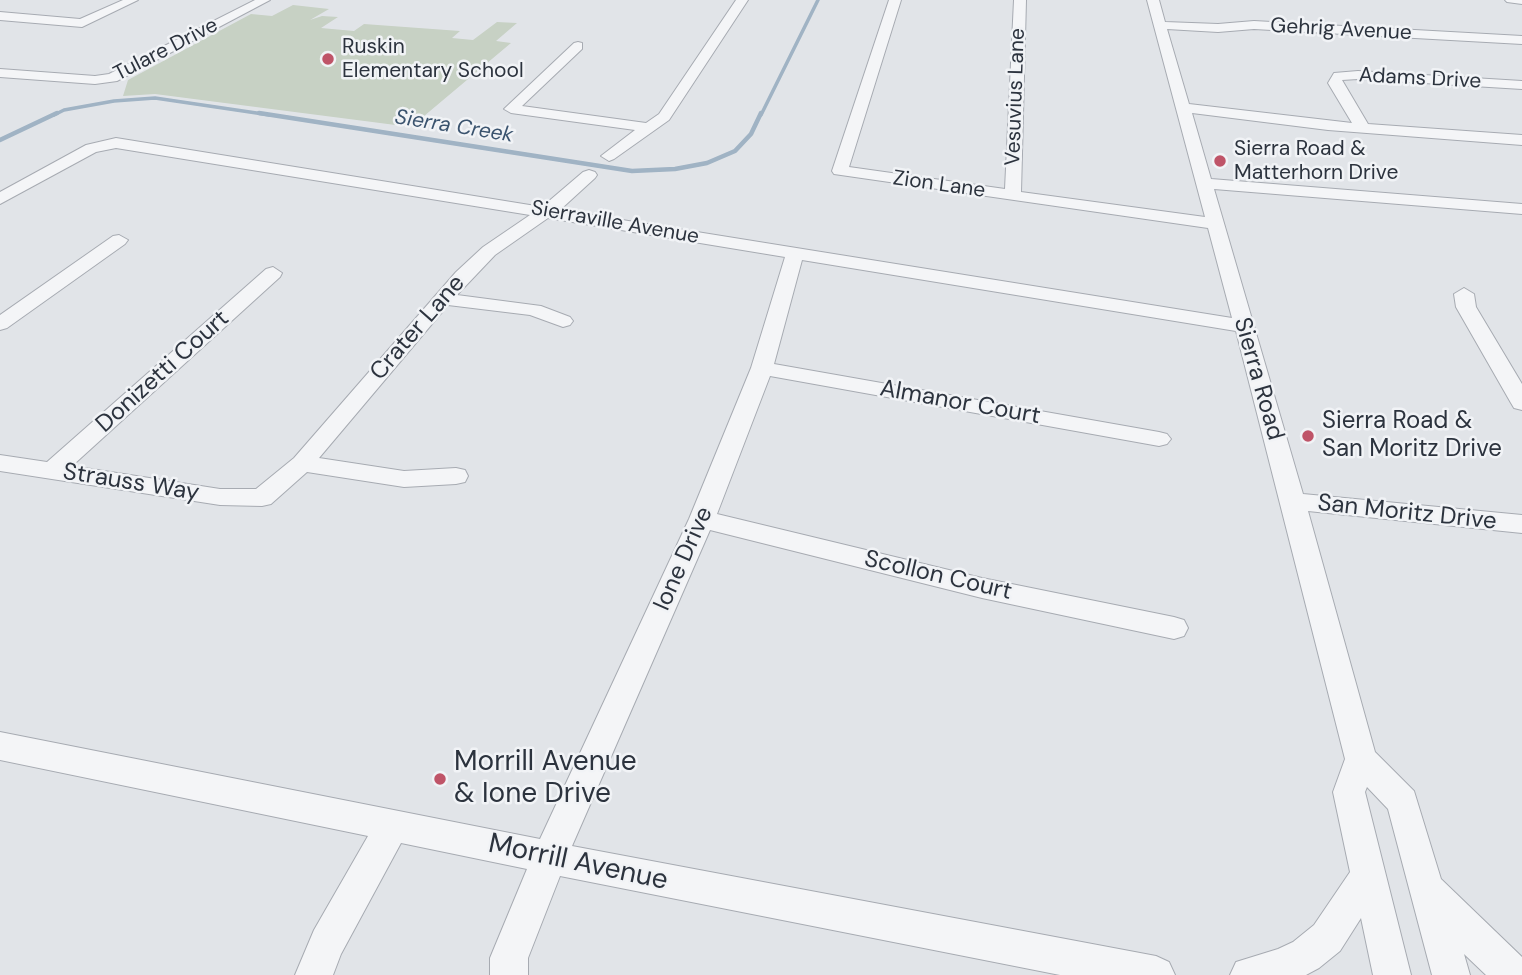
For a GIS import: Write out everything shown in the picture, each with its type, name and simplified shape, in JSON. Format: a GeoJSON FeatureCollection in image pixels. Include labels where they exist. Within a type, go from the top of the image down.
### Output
{"type":"FeatureCollection","features":[{"type":"Feature","properties":{"kind":"street"},"geometry":{"type":"LineString","coordinates":[[0,16],[82,23],[132,0]]}},
{"type":"Feature","properties":{"kind":"street","name":"Tulare Drive"},"geometry":{"type":"LineString","coordinates":[[28,76],[106,80],[122,75],[264,0]]}},
{"type":"Feature","properties":{"kind":"street"},"geometry":{"type":"LineString","coordinates":[[609,156],[664,117],[742,0]]}},
{"type":"Feature","properties":{"kind":"street","name":"Zion Lane"},"geometry":{"type":"LineString","coordinates":[[895,0],[841,171],[1215,224]]}},
{"type":"Feature","properties":{"kind":"street","name":"Vesuvius Lane"},"geometry":{"type":"LineString","coordinates":[[1013,195],[1020,0]]}},
{"type":"Feature","properties":{"kind":"street","name":"Sierra Road"},"geometry":{"type":"LineString","coordinates":[[1153,0],[1361,759],[1402,802],[1451,975]]}},
{"type":"Feature","properties":{"kind":"street"},"geometry":{"type":"LineString","coordinates":[[1511,0],[1522,1]]}},
{"type":"Feature","properties":{"kind":"street","name":"Gehrig Avenue"},"geometry":{"type":"LineString","coordinates":[[1160,25],[1218,28],[1254,25],[1522,40]]}},
{"type":"Feature","properties":{"kind":"street"},"geometry":{"type":"LineString","coordinates":[[578,46],[511,109],[650,128]]}},
{"type":"Feature","properties":{"kind":"street"},"geometry":{"type":"LineString","coordinates":[[0,73],[28,76]]}},
{"type":"Feature","properties":{"kind":"street"},"geometry":{"type":"LineString","coordinates":[[0,89],[28,76]]}},
{"type":"Feature","properties":{"kind":"street","name":"Adams Drive"},"geometry":{"type":"LineString","coordinates":[[1363,129],[1335,83],[1339,76],[1522,85]]}},
{"type":"Feature","properties":{"kind":"street"},"geometry":{"type":"LineString","coordinates":[[1184,108],[1363,129],[1522,140]]}},
{"type":"Feature","properties":{"kind":"street","name":"Sierraville Avenue"},"geometry":{"type":"LineString","coordinates":[[0,198],[91,148],[116,142],[1243,326]]}},
{"type":"Feature","properties":{"kind":"street","name":"Crater Lane"},"geometry":{"type":"LineString","coordinates":[[262,498],[302,463],[489,251],[547,212],[589,175]]}},
{"type":"Feature","properties":{"kind":"street"},"geometry":{"type":"LineString","coordinates":[[1204,183],[1522,209]]}},
{"type":"Feature","properties":{"kind":"street"},"geometry":{"type":"LineString","coordinates":[[0,324],[119,240]]}},
{"type":"Feature","properties":{"kind":"street","name":"Ione Drive"},"geometry":{"type":"LineString","coordinates":[[509,975],[509,958],[550,856],[702,519],[762,368],[795,254]]}},
{"type":"Feature","properties":{"kind":"street","name":"Donizetti Court"},"geometry":{"type":"LineString","coordinates":[[52,471],[273,273]]}},
{"type":"Feature","properties":{"kind":"street"},"geometry":{"type":"LineString","coordinates":[[1464,294],[1466,307],[1515,379],[1522,403]]}},
{"type":"Feature","properties":{"kind":"street"},"geometry":{"type":"LineString","coordinates":[[444,299],[534,310],[563,321]]}},
{"type":"Feature","properties":{"kind":"street","name":"Almanor Court"},"geometry":{"type":"LineString","coordinates":[[762,368],[1158,439]]}},
{"type":"Feature","properties":{"kind":"street","name":"Strauss Way"},"geometry":{"type":"LineString","coordinates":[[0,463],[220,497],[262,498]]}},
{"type":"Feature","properties":{"kind":"street"},"geometry":{"type":"LineString","coordinates":[[302,463],[404,479],[456,476]]}},
{"type":"Feature","properties":{"kind":"street","name":"San Moritz Drive"},"geometry":{"type":"LineString","coordinates":[[1292,501],[1522,524]]}},
{"type":"Feature","properties":{"kind":"street","name":"Scollon Court"},"geometry":{"type":"LineString","coordinates":[[702,519],[982,588],[1174,628]]}},
{"type":"Feature","properties":{"kind":"street","name":"Morrill Avenue"},"geometry":{"type":"LineString","coordinates":[[0,746],[651,878],[1156,975]]}},
{"type":"Feature","properties":{"kind":"street"},"geometry":{"type":"LineString","coordinates":[[1361,759],[1349,792],[1392,975]]}},
{"type":"Feature","properties":{"kind":"street"},"geometry":{"type":"LineString","coordinates":[[314,975],[327,943],[393,826]]}},
{"type":"Feature","properties":{"kind":"street"},"geometry":{"type":"LineString","coordinates":[[1249,975],[1282,967],[1306,955],[1327,937],[1368,874]]}},
{"type":"Feature","properties":{"kind":"street"},"geometry":{"type":"LineString","coordinates":[[1427,889],[1469,934],[1514,975]]}},
{"type":"Feature","properties":{"kind":"shaded area","name":"Ruskin Elementary School"},"geometry":{"type":"Polygon","coordinates":[[[293,5],[329,9],[310,20],[322,16],[338,17],[321,28],[354,31],[364,24],[460,31],[452,38],[473,40],[497,22],[517,23],[496,41],[511,43],[411,127],[155,94],[123,96],[128,80],[251,14],[272,16],[293,5]]]}},
{"type":"Feature","properties":{"kind":"waterway","name":"Sierra Creek"},"geometry":{"type":"LineString","coordinates":[[761,115],[818,0]]}},
{"type":"Feature","properties":{"kind":"waterway","name":"Sierra Creek"},"geometry":{"type":"LineString","coordinates":[[54,115],[64,110],[114,101],[155,98],[270,115]]}},
{"type":"Feature","properties":{"kind":"waterway","name":"Sierra Creek"},"geometry":{"type":"LineString","coordinates":[[0,140],[57,113]]}},
{"type":"Feature","properties":{"kind":"waterway","name":"Sierra Creek"},"geometry":{"type":"LineString","coordinates":[[259,113],[632,171],[675,169],[707,163],[735,151],[751,134],[761,113]]}},
{"type":"Feature","properties":{"kind":"place","name":"Ruskin Elementary School"},"geometry":{"type":"Point","coordinates":[328,59]}},
{"type":"Feature","properties":{"kind":"place","name":"Sierra Road & Matterhorn Drive"},"geometry":{"type":"Point","coordinates":[1220,161]}},
{"type":"Feature","properties":{"kind":"place","name":"Sierra Road & San Moritz Drive"},"geometry":{"type":"Point","coordinates":[1308,436]}},
{"type":"Feature","properties":{"kind":"place","name":"Morrill Avenue & Ione Drive"},"geometry":{"type":"Point","coordinates":[440,779]}}]}
